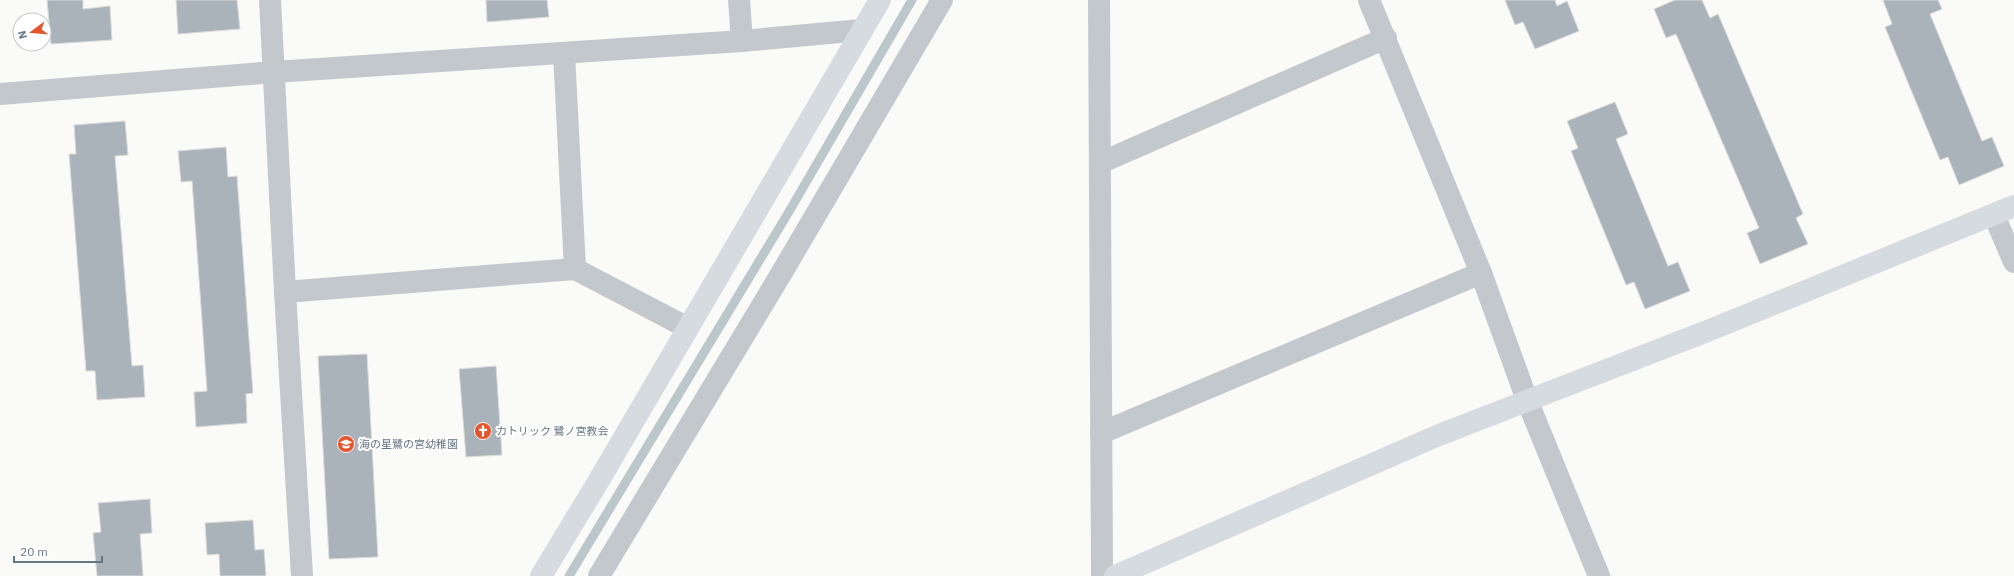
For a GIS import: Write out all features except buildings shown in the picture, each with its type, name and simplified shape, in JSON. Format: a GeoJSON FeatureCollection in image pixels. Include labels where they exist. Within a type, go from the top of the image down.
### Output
{"type":"FeatureCollection","features":[{"type":"Feature","properties":{"kind":"street"},"geometry":{"type":"LineString","coordinates":[[270,0],[285,292],[302,576]]}},
{"type":"Feature","properties":{"kind":"street"},"geometry":{"type":"LineString","coordinates":[[739,0],[742,40]]}},
{"type":"Feature","properties":{"kind":"street"},"geometry":{"type":"LineString","coordinates":[[541,576],[880,0]]}},
{"type":"Feature","properties":{"kind":"street"},"geometry":{"type":"LineString","coordinates":[[599,576],[781,274],[942,0]]}},
{"type":"Feature","properties":{"kind":"street"},"geometry":{"type":"LineString","coordinates":[[1099,0],[1102,576]]}},
{"type":"Feature","properties":{"kind":"street"},"geometry":{"type":"LineString","coordinates":[[1369,0],[1386,38],[1481,273],[1527,400],[1599,576]]}},
{"type":"Feature","properties":{"kind":"street"},"geometry":{"type":"LineString","coordinates":[[0,94],[274,72],[564,53],[861,30]]}},
{"type":"Feature","properties":{"kind":"street"},"geometry":{"type":"LineString","coordinates":[[1100,163],[1386,38]]}},
{"type":"Feature","properties":{"kind":"street"},"geometry":{"type":"LineString","coordinates":[[564,53],[574,269]]}},
{"type":"Feature","properties":{"kind":"street"},"geometry":{"type":"LineString","coordinates":[[1115,576],[1439,435],[1710,330],[2014,206]]}},
{"type":"Feature","properties":{"kind":"street"},"geometry":{"type":"LineString","coordinates":[[1994,215],[2014,262]]}},
{"type":"Feature","properties":{"kind":"street"},"geometry":{"type":"LineString","coordinates":[[285,292],[574,269],[688,328]]}},
{"type":"Feature","properties":{"kind":"street"},"geometry":{"type":"LineString","coordinates":[[1101,433],[1481,273]]}},
{"type":"Feature","properties":{"kind":"waterway"},"geometry":{"type":"LineString","coordinates":[[569,576],[790,210],[912,0]]}},
{"type":"Feature","properties":{"kind":"place","name":"カトリック 鷺ノ宮教会"},"geometry":{"type":"Point","coordinates":[483,431]}},
{"type":"Feature","properties":{"kind":"place","name":"海の星鷺の宮幼稚園"},"geometry":{"type":"Point","coordinates":[346,444]}}]}
